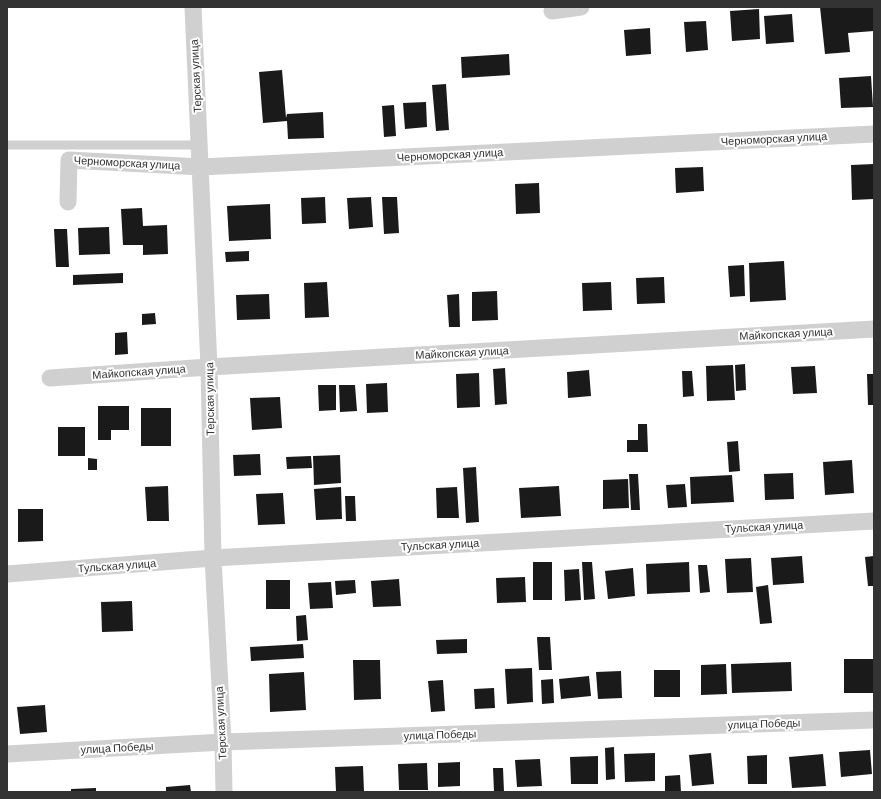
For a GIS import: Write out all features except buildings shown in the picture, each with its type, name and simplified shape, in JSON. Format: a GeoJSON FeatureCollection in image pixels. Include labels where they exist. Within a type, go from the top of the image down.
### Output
{"type":"FeatureCollection","features":[{"type":"Feature","properties":{"kind":"street","name":"Терская улица"},"geometry":{"type":"LineString","coordinates":[[193,7],[209,367],[213,558],[223,742],[224,792]]}},
{"type":"Feature","properties":{"kind":"street"},"geometry":{"type":"LineString","coordinates":[[552,10],[581,7]]}},
{"type":"Feature","properties":{"kind":"street","name":"Черноморская улица"},"geometry":{"type":"LineString","coordinates":[[68,202],[69,160],[201,167],[874,134]]}},
{"type":"Feature","properties":{"kind":"street","name":"Майкопская улица"},"geometry":{"type":"LineString","coordinates":[[50,378],[209,367],[874,329]]}},
{"type":"Feature","properties":{"kind":"street","name":"Тульская улица"},"geometry":{"type":"LineString","coordinates":[[7,574],[213,558],[874,521]]}},
{"type":"Feature","properties":{"kind":"street","name":"улица Победы"},"geometry":{"type":"LineString","coordinates":[[7,754],[223,742],[874,720]]}},
{"type":"Feature","properties":{"kind":"lane"},"geometry":{"type":"LineString","coordinates":[[7,145],[200,145]]}}]}
